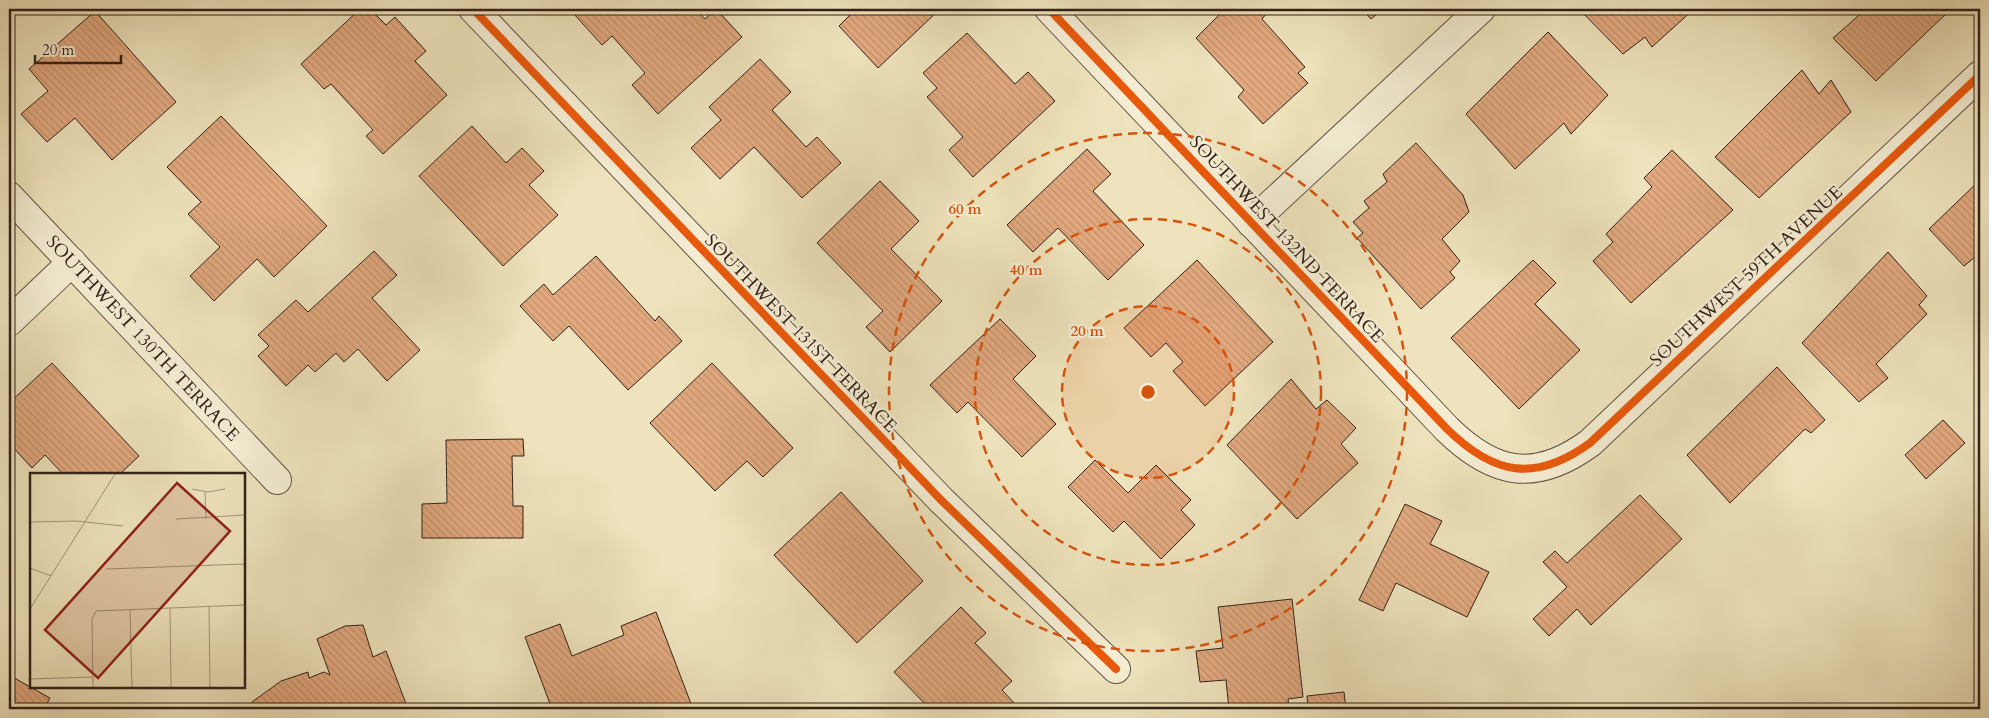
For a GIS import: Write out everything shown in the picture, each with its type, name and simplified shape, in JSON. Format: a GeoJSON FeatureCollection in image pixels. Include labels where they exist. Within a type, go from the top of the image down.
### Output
{"type":"FeatureCollection","features":[{"type":"Feature","properties":{"kind":"street","name":"SOUTHWEST 131ST TERRACE"},"geometry":{"type":"LineString","coordinates":[[473,9],[941,500],[1116,669]]}},
{"type":"Feature","properties":{"kind":"street","name":"SOUTHWEST 132ND TERRACE"},"geometry":{"type":"LineString","coordinates":[[1049,9],[1454,436],[1494,464],[1516,470]]}},
{"type":"Feature","properties":{"kind":"street"},"geometry":{"type":"LineString","coordinates":[[1251,223],[1480,9]]}},
{"type":"Feature","properties":{"kind":"street","name":"SOUTHWEST 59TH AVENUE"},"geometry":{"type":"LineString","coordinates":[[1516,470],[1532,470],[1555,464],[1590,443],[1980,75]]}},
{"type":"Feature","properties":{"kind":"street","name":"SOUTHWEST 130TH TERRACE"},"geometry":{"type":"LineString","coordinates":[[9,196],[277,480]]}},
{"type":"Feature","properties":{"kind":"street"},"geometry":{"type":"LineString","coordinates":[[9,322],[72,262]]}},
{"type":"Feature","properties":{"kind":"building"},"geometry":{"type":"Polygon","coordinates":[[[360,9],[370,9],[386,25],[395,17],[426,51],[415,61],[447,95],[383,154],[366,136],[373,130],[331,84],[324,89],[301,64],[360,9]]]}},
{"type":"Feature","properties":{"kind":"building"},"geometry":{"type":"Polygon","coordinates":[[[577,9],[695,9],[705,19],[716,9],[742,37],[658,114],[632,85],[645,73],[612,36],[602,45],[573,13],[577,9]]]}},
{"type":"Feature","properties":{"kind":"building"},"geometry":{"type":"Polygon","coordinates":[[[856,9],[940,9],[878,68],[839,26],[856,9]]]}},
{"type":"Feature","properties":{"kind":"building"},"geometry":{"type":"Polygon","coordinates":[[[1225,9],[1270,9],[1262,19],[1305,67],[1298,73],[1308,83],[1263,124],[1238,97],[1244,90],[1196,38],[1225,9]]]}},
{"type":"Feature","properties":{"kind":"building"},"geometry":{"type":"Polygon","coordinates":[[[1362,9],[1383,9],[1371,19],[1362,9]]]}},
{"type":"Feature","properties":{"kind":"building"},"geometry":{"type":"Polygon","coordinates":[[[1583,9],[1694,9],[1652,47],[1645,37],[1623,54],[1581,11],[1583,9]]]}},
{"type":"Feature","properties":{"kind":"building"},"geometry":{"type":"Polygon","coordinates":[[[1866,9],[1951,9],[1876,81],[1833,38],[1866,9]]]}},
{"type":"Feature","properties":{"kind":"building"},"geometry":{"type":"Polygon","coordinates":[[[95,11],[176,102],[112,160],[75,118],[47,142],[21,114],[48,91],[29,69],[95,11]]]}},
{"type":"Feature","properties":{"kind":"building"},"geometry":{"type":"Polygon","coordinates":[[[1548,32],[1608,95],[1571,134],[1564,123],[1515,169],[1466,114],[1548,32]]]}},
{"type":"Feature","properties":{"kind":"building"},"geometry":{"type":"Polygon","coordinates":[[[967,33],[1015,84],[1028,72],[1055,101],[973,177],[949,150],[963,137],[927,97],[937,88],[923,73],[967,33]]]}},
{"type":"Feature","properties":{"kind":"building"},"geometry":{"type":"Polygon","coordinates":[[[760,59],[791,92],[772,110],[806,147],[817,137],[841,163],[802,198],[754,147],[720,179],[691,148],[721,120],[709,107],[760,59]]]}},
{"type":"Feature","properties":{"kind":"building"},"geometry":{"type":"Polygon","coordinates":[[[1802,70],[1819,94],[1831,80],[1851,112],[1759,198],[1715,157],[1802,70]]]}},
{"type":"Feature","properties":{"kind":"building"},"geometry":{"type":"Polygon","coordinates":[[[221,116],[327,226],[274,277],[257,259],[214,301],[190,276],[220,247],[188,214],[201,202],[167,167],[221,116]]]}},
{"type":"Feature","properties":{"kind":"building"},"geometry":{"type":"Polygon","coordinates":[[[472,126],[506,163],[522,148],[544,171],[529,185],[558,215],[503,266],[419,176],[472,126]]]}},
{"type":"Feature","properties":{"kind":"building"},"geometry":{"type":"Polygon","coordinates":[[[1416,143],[1463,195],[1469,212],[1442,239],[1460,261],[1450,272],[1455,278],[1421,309],[1357,238],[1363,233],[1353,222],[1369,208],[1364,201],[1387,182],[1383,174],[1416,143]]]}},
{"type":"Feature","properties":{"kind":"building"},"geometry":{"type":"Polygon","coordinates":[[[1087,149],[1111,174],[1093,191],[1144,245],[1108,280],[1058,228],[1033,252],[1007,225],[1087,149]]]}},
{"type":"Feature","properties":{"kind":"building"},"geometry":{"type":"Polygon","coordinates":[[[1672,150],[1733,210],[1631,303],[1593,261],[1613,242],[1606,234],[1652,187],[1644,178],[1672,150]]]}},
{"type":"Feature","properties":{"kind":"building"},"geometry":{"type":"Polygon","coordinates":[[[1980,180],[1980,253],[1964,266],[1929,229],[1980,180]]]}},
{"type":"Feature","properties":{"kind":"building"},"geometry":{"type":"Polygon","coordinates":[[[880,181],[919,221],[891,249],[942,301],[890,352],[866,327],[883,311],[817,243],[880,181]]]}},
{"type":"Feature","properties":{"kind":"building"},"geometry":{"type":"Polygon","coordinates":[[[374,251],[397,275],[372,298],[420,350],[387,381],[358,349],[344,362],[336,353],[315,372],[308,365],[286,386],[258,356],[269,346],[258,335],[296,300],[308,312],[374,251]]]}},
{"type":"Feature","properties":{"kind":"building"},"geometry":{"type":"Polygon","coordinates":[[[1888,252],[1927,296],[1919,305],[1927,314],[1876,364],[1888,378],[1859,402],[1802,343],[1888,252]]]}},
{"type":"Feature","properties":{"kind":"building"},"geometry":{"type":"Polygon","coordinates":[[[596,256],[655,321],[659,316],[682,341],[628,390],[569,326],[553,341],[520,306],[544,284],[553,295],[596,256]]]}},
{"type":"Feature","properties":{"kind":"building"},"geometry":{"type":"Polygon","coordinates":[[[1197,260],[1273,342],[1205,406],[1173,371],[1183,362],[1166,343],[1151,357],[1124,328],[1197,260]]]}},
{"type":"Feature","properties":{"kind":"building"},"geometry":{"type":"Polygon","coordinates":[[[1533,260],[1556,283],[1535,304],[1580,350],[1519,409],[1451,338],[1533,260]]]}},
{"type":"Feature","properties":{"kind":"building"},"geometry":{"type":"Polygon","coordinates":[[[1000,319],[1036,356],[1013,379],[1056,424],[1022,457],[968,402],[957,413],[930,385],[1000,319]]]}},
{"type":"Feature","properties":{"kind":"building"},"geometry":{"type":"Polygon","coordinates":[[[52,363],[139,456],[121,473],[62,473],[45,455],[32,468],[9,443],[9,403],[52,363]]]}},
{"type":"Feature","properties":{"kind":"building"},"geometry":{"type":"Polygon","coordinates":[[[712,363],[793,448],[763,477],[747,461],[715,491],[650,423],[712,363]]]}},
{"type":"Feature","properties":{"kind":"building"},"geometry":{"type":"Polygon","coordinates":[[[1777,367],[1825,420],[1811,433],[1805,429],[1730,503],[1687,455],[1777,367]]]}},
{"type":"Feature","properties":{"kind":"building"},"geometry":{"type":"Polygon","coordinates":[[[1291,379],[1316,409],[1327,400],[1356,428],[1341,444],[1358,463],[1297,519],[1227,445],[1291,379]]]}},
{"type":"Feature","properties":{"kind":"building"},"geometry":{"type":"Polygon","coordinates":[[[1943,420],[1965,443],[1926,479],[1905,455],[1943,420]]]}},
{"type":"Feature","properties":{"kind":"building"},"geometry":{"type":"Polygon","coordinates":[[[523,439],[524,456],[512,456],[513,506],[523,506],[523,538],[422,538],[422,504],[447,503],[446,440],[523,439]]]}},
{"type":"Feature","properties":{"kind":"building"},"geometry":{"type":"Polygon","coordinates":[[[1095,460],[1128,493],[1156,465],[1191,500],[1181,510],[1195,525],[1161,559],[1124,521],[1113,532],[1068,487],[1095,460]]]}},
{"type":"Feature","properties":{"kind":"building"},"geometry":{"type":"Polygon","coordinates":[[[841,492],[923,581],[857,643],[774,555],[841,492]]]}},
{"type":"Feature","properties":{"kind":"building"},"geometry":{"type":"Polygon","coordinates":[[[1640,495],[1682,539],[1591,625],[1577,609],[1549,636],[1533,619],[1567,587],[1543,562],[1555,551],[1567,563],[1640,495]]]}},
{"type":"Feature","properties":{"kind":"building"},"geometry":{"type":"Polygon","coordinates":[[[1405,504],[1442,521],[1430,544],[1489,572],[1467,617],[1396,583],[1383,611],[1359,600],[1405,504]]]}},
{"type":"Feature","properties":{"kind":"building"},"geometry":{"type":"Polygon","coordinates":[[[1292,599],[1303,697],[1288,699],[1289,709],[1229,709],[1226,680],[1200,682],[1196,651],[1223,648],[1218,607],[1292,599]]]}},
{"type":"Feature","properties":{"kind":"building"},"geometry":{"type":"Polygon","coordinates":[[[961,607],[986,633],[975,643],[1012,681],[1002,690],[1015,704],[1009,709],[930,709],[894,672],[961,607]]]}},
{"type":"Feature","properties":{"kind":"building"},"geometry":{"type":"Polygon","coordinates":[[[656,612],[693,709],[552,709],[525,637],[560,624],[572,656],[624,635],[621,626],[656,612]]]}},
{"type":"Feature","properties":{"kind":"building"},"geometry":{"type":"Polygon","coordinates":[[[363,625],[373,657],[386,651],[408,709],[254,709],[252,702],[281,681],[308,672],[309,678],[324,672],[330,675],[317,639],[345,626],[363,625]]]}},
{"type":"Feature","properties":{"kind":"building"},"geometry":{"type":"Polygon","coordinates":[[[9,675],[50,698],[44,709],[9,709],[9,675]]]}},
{"type":"Feature","properties":{"kind":"building"},"geometry":{"type":"Polygon","coordinates":[[[1344,692],[1346,709],[1308,709],[1307,696],[1344,692]]]}},
{"type":"Feature","properties":{"kind":"cycle path"},"geometry":{"type":"LineString","coordinates":[[473,9],[941,500],[1116,669]]}},
{"type":"Feature","properties":{"kind":"cycle path"},"geometry":{"type":"LineString","coordinates":[[1049,9],[1447,429],[1481,456],[1498,464],[1516,468],[1533,468],[1551,464],[1570,456],[1590,443],[1980,75]]}}]}
